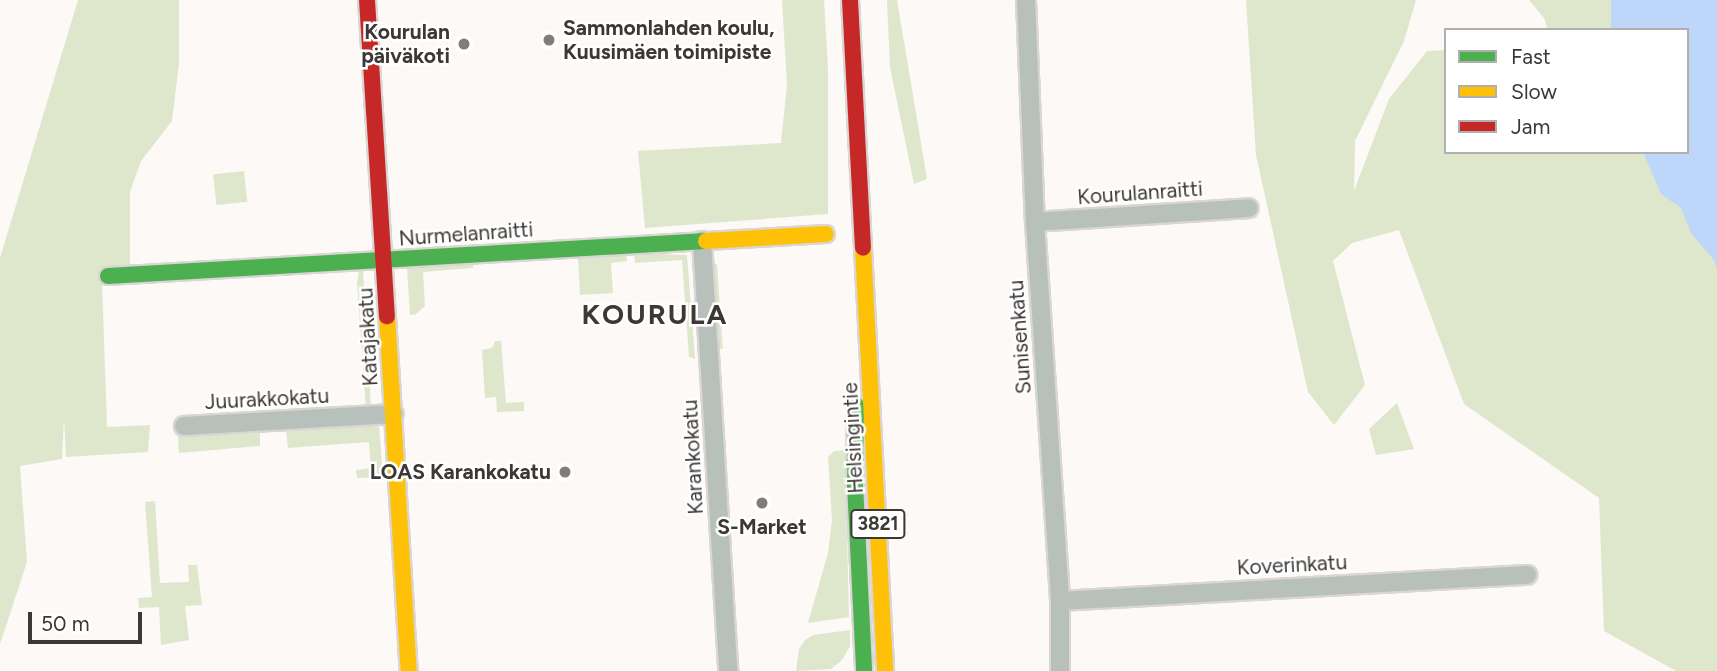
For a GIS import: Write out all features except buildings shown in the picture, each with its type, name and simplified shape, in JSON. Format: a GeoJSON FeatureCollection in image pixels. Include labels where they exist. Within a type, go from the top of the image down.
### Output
{"type":"FeatureCollection","features":[{"type":"Feature","properties":{"kind":"street","name":"Katajakatu"},"geometry":{"type":"LineString","coordinates":[[367,0],[409,671]]}},
{"type":"Feature","properties":{"kind":"street","name":"Helsingintie"},"geometry":{"type":"LineString","coordinates":[[850,0],[885,671]]}},
{"type":"Feature","properties":{"kind":"street","name":"Sunisenkatu"},"geometry":{"type":"LineString","coordinates":[[1026,0],[1035,222],[1060,601],[1060,671]]}},
{"type":"Feature","properties":{"kind":"street","name":"Kourulanraitti"},"geometry":{"type":"LineString","coordinates":[[1035,222],[1249,208]]}},
{"type":"Feature","properties":{"kind":"street","name":"Nurmelanraitti"},"geometry":{"type":"LineString","coordinates":[[108,276],[826,234]]}},
{"type":"Feature","properties":{"kind":"street","name":"Karankokatu"},"geometry":{"type":"LineString","coordinates":[[702,241],[728,671]]}},
{"type":"Feature","properties":{"kind":"street","name":"Helsingintie"},"geometry":{"type":"LineString","coordinates":[[861,246],[855,447],[864,671]]}},
{"type":"Feature","properties":{"kind":"street","name":"Juurakkokatu"},"geometry":{"type":"LineString","coordinates":[[184,426],[394,414]]}},
{"type":"Feature","properties":{"kind":"street","name":"Koverinkatu"},"geometry":{"type":"LineString","coordinates":[[1060,601],[1527,575]]}},
{"type":"Feature","properties":{"kind":"green space"},"geometry":{"type":"Polygon","coordinates":[[[78,0],[179,0],[179,63],[172,121],[141,161],[130,192],[130,266],[102,283],[107,427],[150,425],[148,452],[66,457],[64,418],[62,459],[20,466],[27,562],[0,644],[0,258],[78,0]]]}},
{"type":"Feature","properties":{"kind":"green space"},"geometry":{"type":"Polygon","coordinates":[[[782,0],[824,0],[828,70],[828,214],[645,228],[638,151],[781,143],[787,85],[782,0]]]}},
{"type":"Feature","properties":{"kind":"green space"},"geometry":{"type":"Polygon","coordinates":[[[887,0],[897,0],[927,179],[914,184],[890,67],[887,0]]]}},
{"type":"Feature","properties":{"kind":"green space"},"geometry":{"type":"Polygon","coordinates":[[[1246,0],[1416,0],[1404,41],[1355,141],[1354,191],[1389,99],[1427,51],[1444,50],[1444,154],[1689,154],[1689,28],[1547,28],[1544,18],[1529,0],[1717,0],[1717,671],[1676,671],[1604,631],[1599,498],[1464,404],[1399,230],[1352,243],[1333,261],[1365,385],[1334,425],[1308,392],[1256,155],[1246,0]]]}},
{"type":"Feature","properties":{"kind":"green space"},"geometry":{"type":"Polygon","coordinates":[[[244,171],[247,202],[216,205],[213,174],[244,171]]]}},
{"type":"Feature","properties":{"kind":"green space"},"geometry":{"type":"Polygon","coordinates":[[[634,253],[687,255],[695,359],[689,357],[682,260],[635,263],[634,253]]]}},
{"type":"Feature","properties":{"kind":"green space"},"geometry":{"type":"Polygon","coordinates":[[[626,254],[627,261],[611,263],[613,293],[580,295],[578,258],[626,254]]]}},
{"type":"Feature","properties":{"kind":"green space"},"geometry":{"type":"Polygon","coordinates":[[[473,264],[473,268],[423,272],[425,306],[416,314],[410,315],[407,268],[473,264]]]}},
{"type":"Feature","properties":{"kind":"green space"},"geometry":{"type":"Polygon","coordinates":[[[717,264],[723,349],[715,349],[709,265],[717,264]]]}},
{"type":"Feature","properties":{"kind":"green space"},"geometry":{"type":"Polygon","coordinates":[[[363,270],[371,408],[366,409],[357,283],[359,271],[363,270]]]}},
{"type":"Feature","properties":{"kind":"green space"},"geometry":{"type":"Polygon","coordinates":[[[495,341],[501,341],[506,403],[524,402],[524,411],[497,412],[496,397],[485,398],[482,350],[492,348],[495,341]]]}},
{"type":"Feature","properties":{"kind":"green space"},"geometry":{"type":"Polygon","coordinates":[[[1397,403],[1414,449],[1376,455],[1369,429],[1397,403]]]}},
{"type":"Feature","properties":{"kind":"green space"},"geometry":{"type":"Polygon","coordinates":[[[379,425],[383,477],[357,478],[356,470],[371,468],[369,442],[288,448],[286,430],[379,425]]]}},
{"type":"Feature","properties":{"kind":"green space"},"geometry":{"type":"Polygon","coordinates":[[[260,433],[260,446],[179,453],[178,436],[260,433]]]}},
{"type":"Feature","properties":{"kind":"green space"},"geometry":{"type":"Polygon","coordinates":[[[845,450],[849,617],[808,623],[828,553],[832,521],[828,457],[834,451],[845,450]]]}},
{"type":"Feature","properties":{"kind":"green space"},"geometry":{"type":"Polygon","coordinates":[[[155,501],[160,583],[189,582],[188,565],[197,565],[202,605],[185,606],[189,640],[161,645],[159,607],[139,608],[138,598],[152,597],[145,502],[155,501]]]}},
{"type":"Feature","properties":{"kind":"green space"},"geometry":{"type":"Polygon","coordinates":[[[850,630],[850,646],[842,660],[831,669],[796,671],[799,649],[805,640],[813,635],[850,630]]]}},
{"type":"Feature","properties":{"kind":"water"},"geometry":{"type":"Polygon","coordinates":[[[1611,0],[1717,0],[1717,269],[1714,260],[1691,233],[1681,208],[1661,194],[1644,154],[1689,154],[1689,28],[1611,28],[1611,0]]]}},
{"type":"Feature","properties":{"kind":"traffic: fast"},"geometry":{"type":"LineString","coordinates":[[108,276],[706,241]]}},
{"type":"Feature","properties":{"kind":"traffic: fast"},"geometry":{"type":"LineString","coordinates":[[856,405],[855,484],[864,671]]}},
{"type":"Feature","properties":{"kind":"traffic: slow"},"geometry":{"type":"LineString","coordinates":[[706,241],[826,234]]}},
{"type":"Feature","properties":{"kind":"traffic: slow"},"geometry":{"type":"LineString","coordinates":[[863,248],[885,671]]}},
{"type":"Feature","properties":{"kind":"traffic: slow"},"geometry":{"type":"LineString","coordinates":[[387,316],[409,671]]}},
{"type":"Feature","properties":{"kind":"traffic: jam"},"geometry":{"type":"LineString","coordinates":[[367,0],[387,316]]}},
{"type":"Feature","properties":{"kind":"traffic: jam"},"geometry":{"type":"LineString","coordinates":[[850,0],[863,248]]}},
{"type":"Feature","properties":{"kind":"place","name":"Sammonlahden koulu, Kuusimäen toimipiste"},"geometry":{"type":"Point","coordinates":[549,40]}},
{"type":"Feature","properties":{"kind":"place","name":"Kourulan päiväkoti"},"geometry":{"type":"Point","coordinates":[464,44]}},
{"type":"Feature","properties":{"kind":"place","name":"LOAS Karankokatu"},"geometry":{"type":"Point","coordinates":[565,472]}},
{"type":"Feature","properties":{"kind":"place","name":"S-Market"},"geometry":{"type":"Point","coordinates":[762,503]}},
{"type":"Feature","properties":{"kind":"district","name":"KOURULA"},"geometry":{"type":"Point","coordinates":[655,314]}}]}
